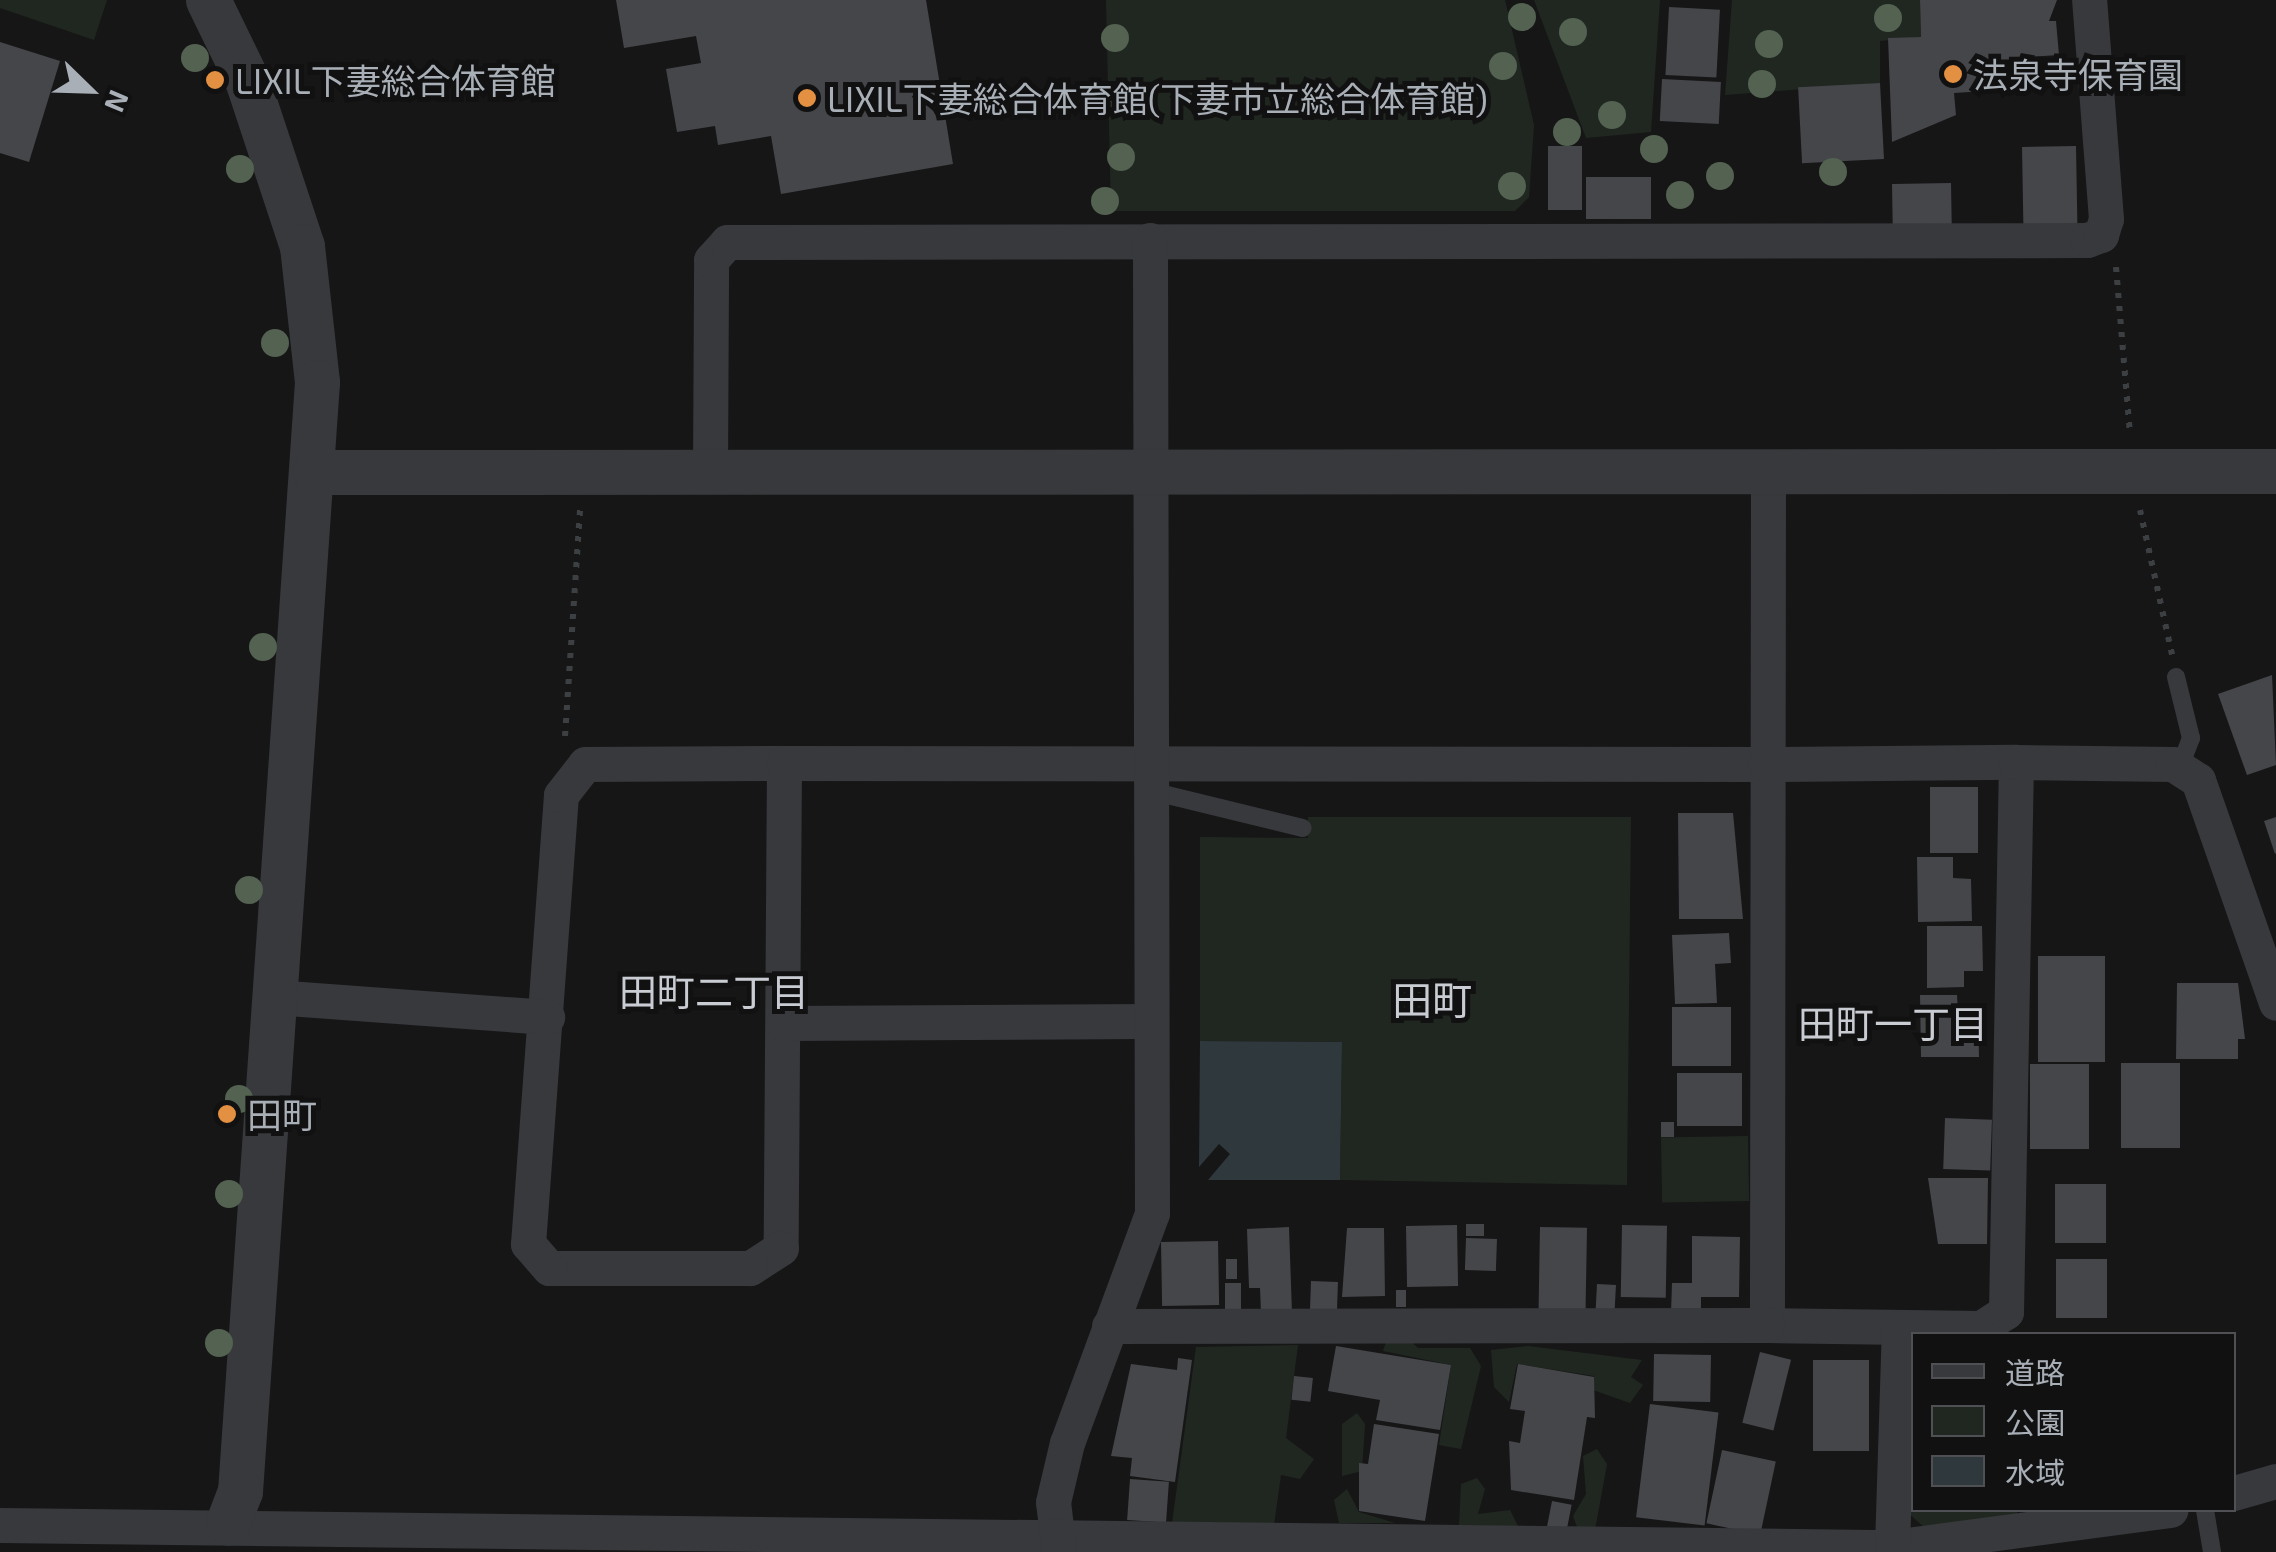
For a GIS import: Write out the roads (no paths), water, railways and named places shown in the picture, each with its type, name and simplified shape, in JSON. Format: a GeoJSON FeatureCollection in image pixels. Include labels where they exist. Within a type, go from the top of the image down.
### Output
{"type":"FeatureCollection","features":[{"type":"Feature","properties":{"kind":"street"},"geometry":{"type":"LineString","coordinates":[[208,0],[247,80],[302,246],[314,319],[315,472],[240,1491],[223,1538]]}},
{"type":"Feature","properties":{"kind":"street"},"geometry":{"type":"LineString","coordinates":[[710,473],[711,260],[727,242],[2101,235],[2089,0]]}},
{"type":"Feature","properties":{"kind":"street"},"geometry":{"type":"LineString","coordinates":[[1058,1545],[1053,1502],[1067,1443],[1152,1214],[1148,1021],[1150,240]]}},
{"type":"Feature","properties":{"kind":"street"},"geometry":{"type":"LineString","coordinates":[[315,472],[2276,471]]}},
{"type":"Feature","properties":{"kind":"street"},"geometry":{"type":"LineString","coordinates":[[1767,1325],[1768,473]]}},
{"type":"Feature","properties":{"kind":"street"},"geometry":{"type":"LineString","coordinates":[[784,763],[784,1228],[769,1263],[549,1268],[528,1244],[562,795],[573,771],[784,763],[1151,777],[1765,764],[2016,762],[2180,767],[2198,780],[2276,1004]]}},
{"type":"Feature","properties":{"kind":"street"},"geometry":{"type":"LineString","coordinates":[[1110,1326],[1981,1328],[2012,1298],[2016,762]]}},
{"type":"Feature","properties":{"kind":"street"},"geometry":{"type":"LineString","coordinates":[[274,997],[547,1017]]}},
{"type":"Feature","properties":{"kind":"street"},"geometry":{"type":"LineString","coordinates":[[782,1023],[1148,1021]]}},
{"type":"Feature","properties":{"kind":"street"},"geometry":{"type":"LineString","coordinates":[[1892,1547],[1899,1328]]}},
{"type":"Feature","properties":{"kind":"street"},"geometry":{"type":"LineString","coordinates":[[2236,1492],[2276,1481]]}},
{"type":"Feature","properties":{"kind":"street"},"geometry":{"type":"LineString","coordinates":[[0,1525],[223,1538],[1892,1547],[2155,1512]]}},
{"type":"Feature","properties":{"kind":"lane"},"geometry":{"type":"LineString","coordinates":[[2175,669],[2191,738],[2180,767]]}},
{"type":"Feature","properties":{"kind":"lane"},"geometry":{"type":"LineString","coordinates":[[1151,777],[1303,828]]}},
{"type":"Feature","properties":{"kind":"lane"},"geometry":{"type":"LineString","coordinates":[[2205,1512],[2212,1552]]}},
{"type":"Feature","properties":{"kind":"water"},"geometry":{"type":"Polygon","coordinates":[[[1200,1041],[1342,1042],[1340,1180],[1208,1180],[1230,1154],[1219,1144],[1199,1167],[1200,1041]]]}},
{"type":"Feature","properties":{"kind":"place","name":"法泉寺保育園"},"geometry":{"type":"Point","coordinates":[1953,74]}},
{"type":"Feature","properties":{"kind":"place","name":"LIXIL下妻総合体育館"},"geometry":{"type":"Point","coordinates":[215,80]}},
{"type":"Feature","properties":{"kind":"place","name":"LIXIL下妻総合体育館(下妻市立総合体育館)"},"geometry":{"type":"Point","coordinates":[807,98]}},
{"type":"Feature","properties":{"kind":"place","name":"田町"},"geometry":{"type":"Point","coordinates":[227,1114]}},
{"type":"Feature","properties":{"kind":"district","name":"田町二丁目"},"geometry":{"type":"Point","coordinates":[714,992]}},
{"type":"Feature","properties":{"kind":"district","name":"田町"},"geometry":{"type":"Point","coordinates":[1432,999]}},
{"type":"Feature","properties":{"kind":"district","name":"田町一丁目"},"geometry":{"type":"Point","coordinates":[1893,1024]}}]}
